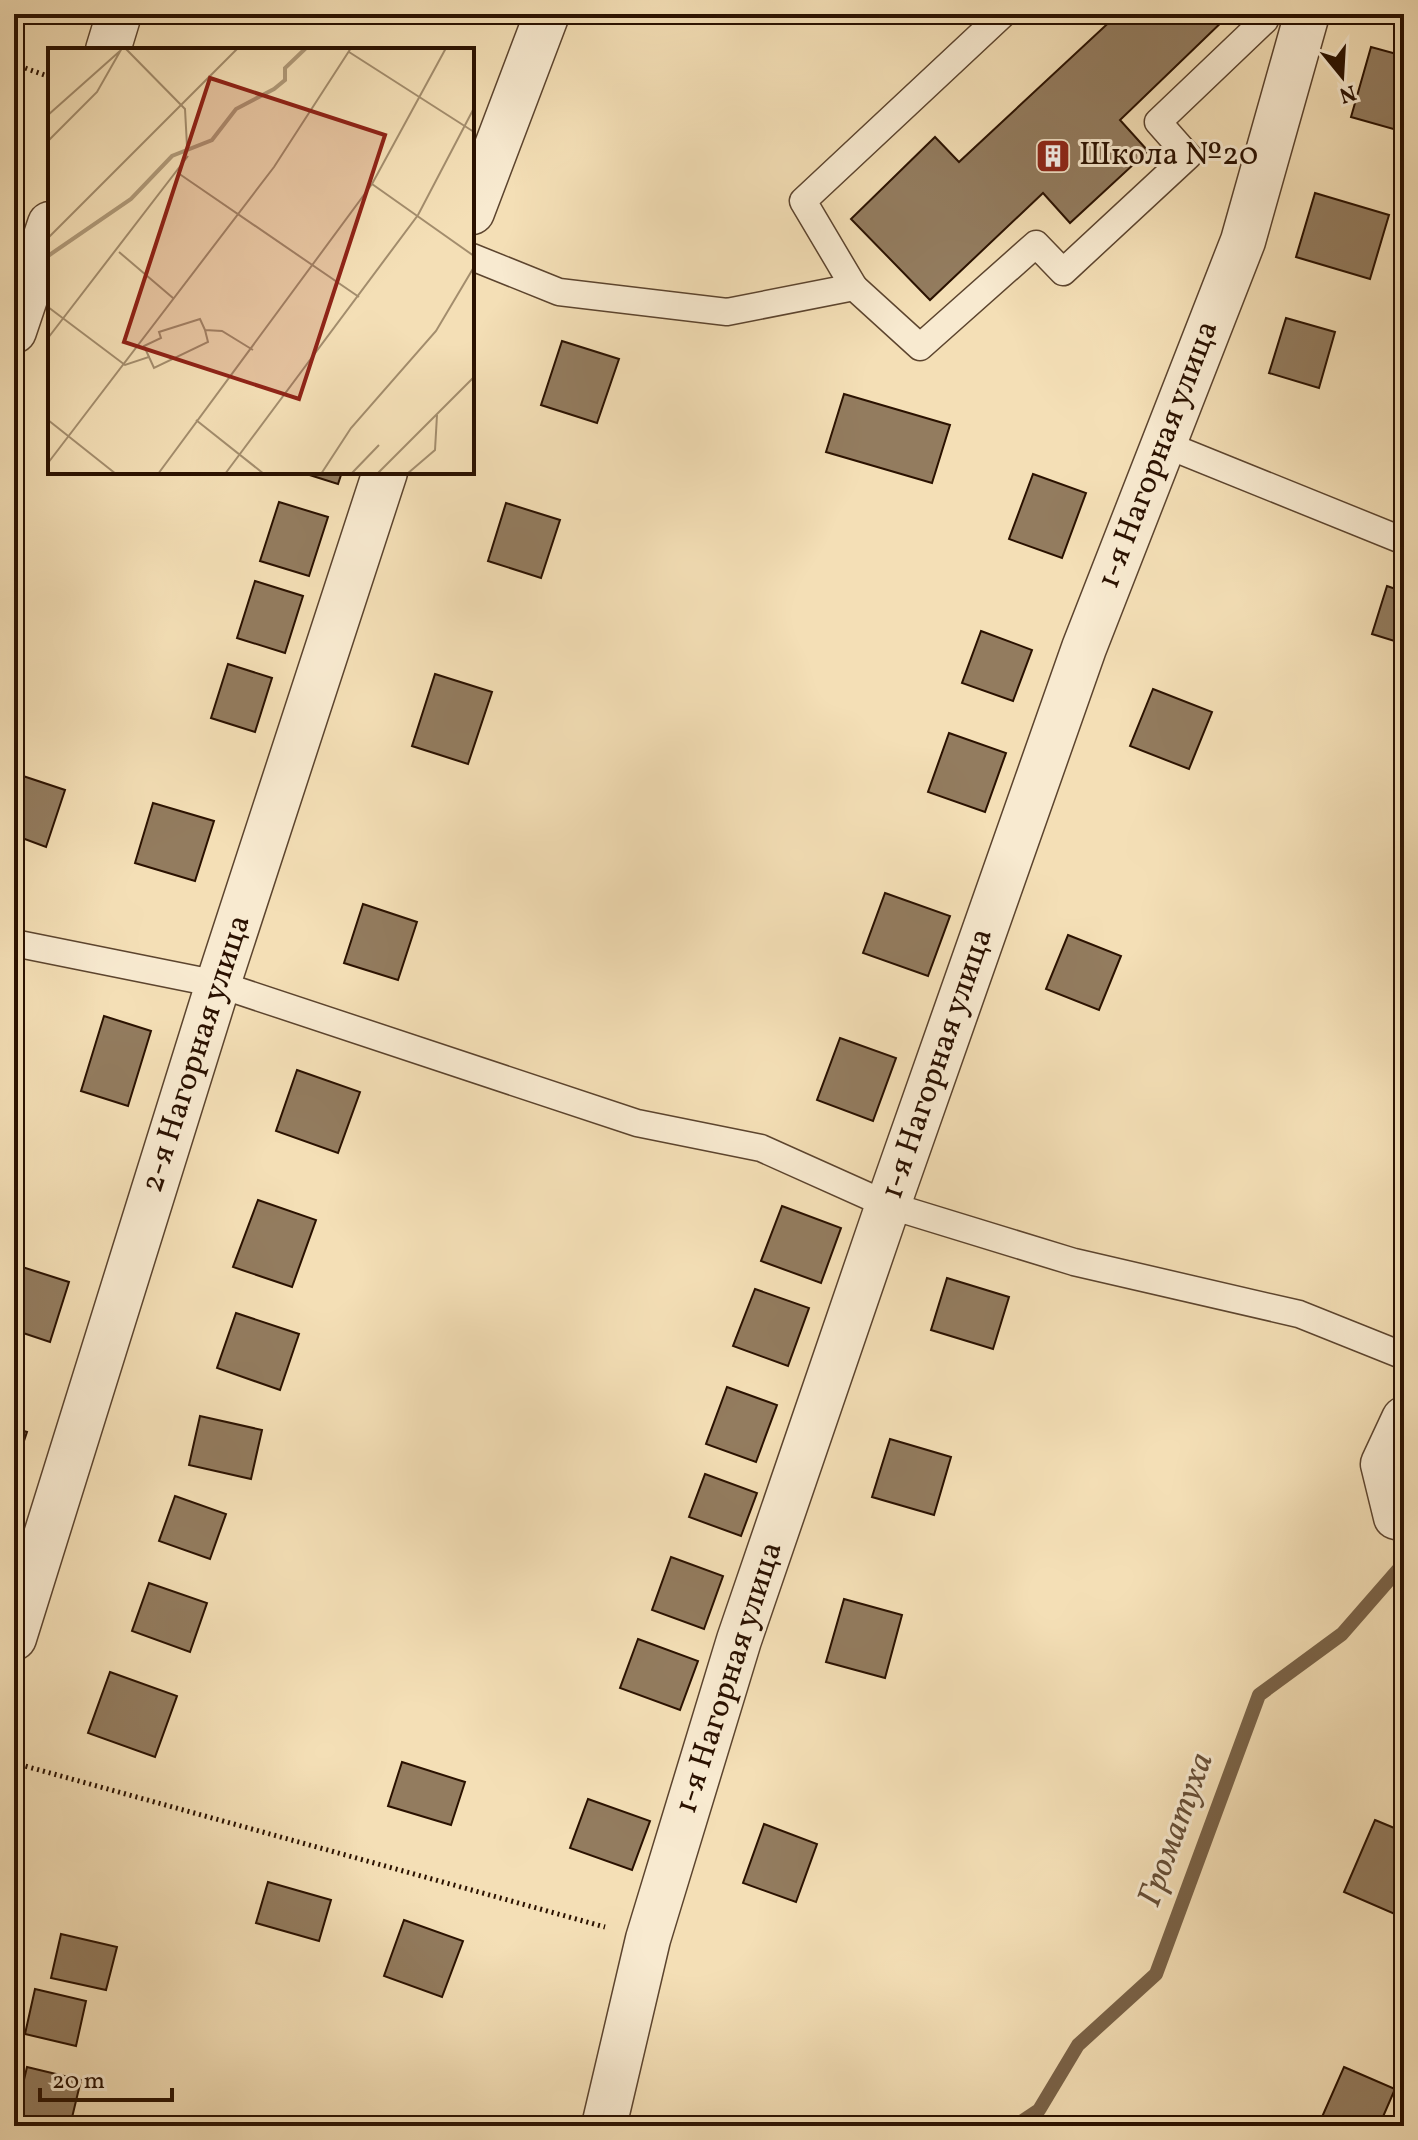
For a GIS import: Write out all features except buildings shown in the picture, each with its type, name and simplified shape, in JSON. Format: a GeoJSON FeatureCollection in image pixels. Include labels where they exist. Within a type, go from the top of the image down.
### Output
{"type":"FeatureCollection","features":[{"type":"Feature","properties":{"kind":"street"},"geometry":{"type":"LineString","coordinates":[[109,48],[119,14]]}},
{"type":"Feature","properties":{"kind":"street"},"geometry":{"type":"LineString","coordinates":[[474,207],[547,14]]}},
{"type":"Feature","properties":{"kind":"street","name":"1-я Нагорная улица"},"geometry":{"type":"LineString","coordinates":[[604,2126],[648,1939],[739,1640],[1084,648],[1243,241],[1307,14]]}},
{"type":"Feature","properties":{"kind":"street"},"geometry":{"type":"LineString","coordinates":[[14,331],[48,230]]}},
{"type":"Feature","properties":{"kind":"street","name":"2-я Нагорная улица"},"geometry":{"type":"LineString","coordinates":[[14,1638],[218,984],[384,474]]}},
{"type":"Feature","properties":{"kind":"street"},"geometry":{"type":"LineString","coordinates":[[1396,1517],[1383,1464],[1404,1419]]}},
{"type":"Feature","properties":{"kind":"lane"},"geometry":{"type":"LineString","coordinates":[[1003,14],[803,201],[854,287],[920,347],[1036,244],[1063,272],[1188,156],[1158,122],[1265,20],[1260,14]]}},
{"type":"Feature","properties":{"kind":"lane"},"geometry":{"type":"LineString","coordinates":[[474,258],[559,292],[727,312],[854,287]]}},
{"type":"Feature","properties":{"kind":"lane"},"geometry":{"type":"LineString","coordinates":[[1164,444],[1404,541]]}},
{"type":"Feature","properties":{"kind":"lane"},"geometry":{"type":"LineString","coordinates":[[14,943],[218,984],[637,1123],[761,1148],[888,1205],[1074,1262],[1299,1314],[1404,1356]]}},
{"type":"Feature","properties":{"kind":"path"},"geometry":{"type":"LineString","coordinates":[[14,64],[48,76]]}},
{"type":"Feature","properties":{"kind":"path"},"geometry":{"type":"LineString","coordinates":[[14,1763],[648,1939]]}},
{"type":"Feature","properties":{"kind":"waterway","name":"Громатуха"},"geometry":{"type":"LineString","coordinates":[[1015,2126],[1039,2110],[1078,2045],[1156,1974],[1259,1695],[1342,1634],[1404,1563]]}},
{"type":"Feature","properties":{"kind":"place","name":"Школа №20"},"geometry":{"type":"Point","coordinates":[1053,156]}}]}
